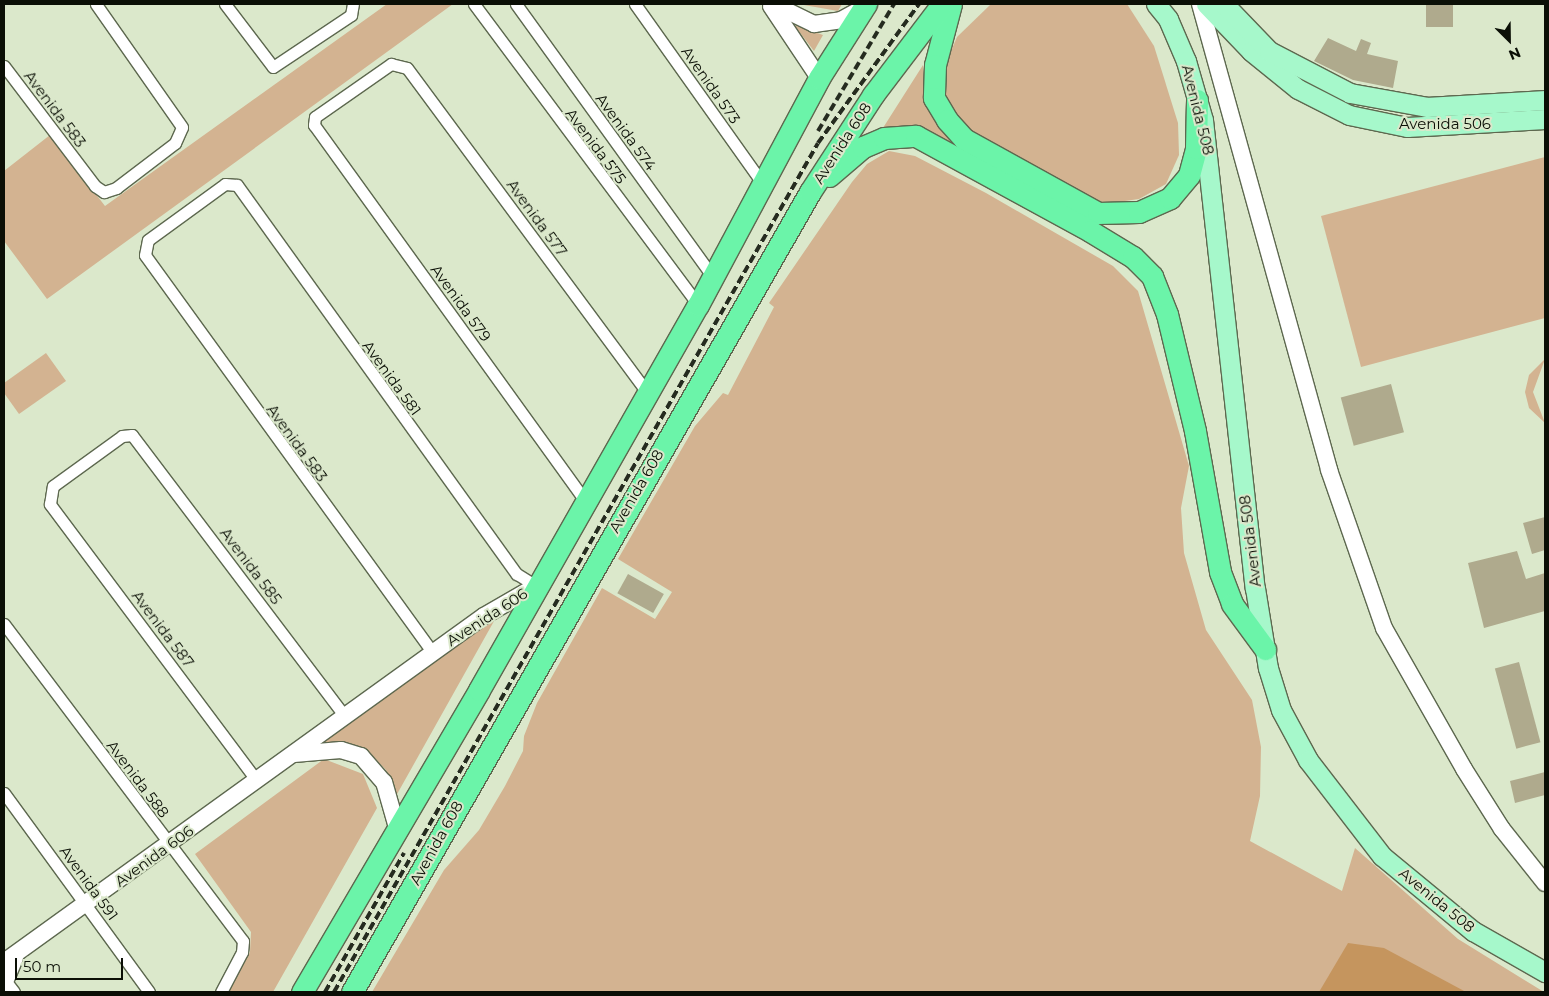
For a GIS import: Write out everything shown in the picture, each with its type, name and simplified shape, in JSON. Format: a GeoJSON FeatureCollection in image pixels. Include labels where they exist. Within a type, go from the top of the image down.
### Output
{"type":"FeatureCollection","features":[{"type":"Feature","properties":{"kind":"highway","name":"Avenida 608"},"geometry":{"type":"LineString","coordinates":[[352,992],[810,192],[873,95],[942,4]]}},
{"type":"Feature","properties":{"kind":"highway"},"geometry":{"type":"LineString","coordinates":[[951,4],[935,65],[934,98],[946,120],[972,143],[1098,213],[1140,212],[1170,198],[1189,175],[1196,148],[1197,100]]}},
{"type":"Feature","properties":{"kind":"highway"},"geometry":{"type":"LineString","coordinates":[[302,992],[398,831],[536,586],[648,394],[698,305],[819,78],[865,6]]}},
{"type":"Feature","properties":{"kind":"highway"},"geometry":{"type":"LineString","coordinates":[[810,192],[863,147],[884,138],[916,136],[1090,232],[1145,270],[1167,314],[1195,431],[1220,572],[1232,604],[1265,649]]}},
{"type":"Feature","properties":{"kind":"main road","name":"Avenida 508"},"geometry":{"type":"LineString","coordinates":[[1156,4],[1168,19],[1197,100],[1212,169],[1255,588],[1265,649],[1281,710],[1308,760],[1382,856],[1473,931],[1545,972]]}},
{"type":"Feature","properties":{"kind":"main road","name":"Avenida 506"},"geometry":{"type":"LineString","coordinates":[[1206,4],[1251,52],[1298,89],[1349,115],[1407,127],[1545,119]]}},
{"type":"Feature","properties":{"kind":"main road"},"geometry":{"type":"LineString","coordinates":[[1224,4],[1269,51],[1350,93],[1427,107],[1545,100]]}},
{"type":"Feature","properties":{"kind":"street","name":"Avenida 583"},"geometry":{"type":"LineString","coordinates":[[4,66],[104,192],[123,182],[182,133],[179,120],[96,4]]}},
{"type":"Feature","properties":{"kind":"street"},"geometry":{"type":"LineString","coordinates":[[225,4],[273,67],[351,16],[353,5]]}},
{"type":"Feature","properties":{"kind":"street","name":"Avenida 575"},"geometry":{"type":"LineString","coordinates":[[474,4],[698,305]]}},
{"type":"Feature","properties":{"kind":"street","name":"Avenida 574"},"geometry":{"type":"LineString","coordinates":[[516,4],[713,277]]}},
{"type":"Feature","properties":{"kind":"street","name":"Avenida 573"},"geometry":{"type":"LineString","coordinates":[[635,4],[763,184]]}},
{"type":"Feature","properties":{"kind":"street"},"geometry":{"type":"LineString","coordinates":[[772,4],[814,24],[840,20],[865,6]]}},
{"type":"Feature","properties":{"kind":"street"},"geometry":{"type":"LineString","coordinates":[[772,4],[819,78]]}},
{"type":"Feature","properties":{"kind":"street","name":"Avenida 508"},"geometry":{"type":"LineString","coordinates":[[1200,4],[1329,470],[1384,628],[1464,769],[1502,829],[1545,883]]}},
{"type":"Feature","properties":{"kind":"street","name":"Avenida 579"},"geometry":{"type":"LineString","coordinates":[[399,63],[391,64],[313,121],[586,502]]}},
{"type":"Feature","properties":{"kind":"street","name":"Avenida 577"},"geometry":{"type":"LineString","coordinates":[[399,63],[408,68],[648,394]]}},
{"type":"Feature","properties":{"kind":"street","name":"Avenida 583"},"geometry":{"type":"LineString","coordinates":[[233,181],[144,247],[252,406],[433,653]]}},
{"type":"Feature","properties":{"kind":"street","name":"Avenida 581"},"geometry":{"type":"LineString","coordinates":[[233,181],[512,567],[536,586]]}},
{"type":"Feature","properties":{"kind":"street","name":"Avenida 587"},"geometry":{"type":"LineString","coordinates":[[132,435],[122,436],[53,486],[49,494],[50,504],[258,781]]}},
{"type":"Feature","properties":{"kind":"street","name":"Avenida 585"},"geometry":{"type":"LineString","coordinates":[[132,435],[345,717]]}},
{"type":"Feature","properties":{"kind":"street","name":"Avenida 606"},"geometry":{"type":"LineString","coordinates":[[7,984],[9,960],[87,906],[433,653],[521,591],[536,586]]}},
{"type":"Feature","properties":{"kind":"street","name":"Avenida 588"},"geometry":{"type":"LineString","coordinates":[[4,624],[168,846],[243,941],[242,952],[221,992]]}},
{"type":"Feature","properties":{"kind":"street"},"geometry":{"type":"LineString","coordinates":[[294,754],[342,750],[361,756],[384,782],[398,831]]}},
{"type":"Feature","properties":{"kind":"street","name":"Avenida 591"},"geometry":{"type":"LineString","coordinates":[[4,793],[149,992]]}},
{"type":"Feature","properties":{"kind":"shaded area"},"geometry":{"type":"Polygon","coordinates":[[[387,4],[453,4],[47,299],[4,241],[4,171],[50,135],[105,206],[387,4]]]}},
{"type":"Feature","properties":{"kind":"shaded area"},"geometry":{"type":"Polygon","coordinates":[[[798,4],[842,4],[838,11],[798,4]]]}},
{"type":"Feature","properties":{"kind":"shaded area"},"geometry":{"type":"Polygon","coordinates":[[[991,4],[1127,4],[1154,46],[1178,123],[1179,155],[1166,184],[1139,199],[1104,204],[965,129],[946,101],[946,63],[957,37],[991,4]]]}},
{"type":"Feature","properties":{"kind":"shaded area"},"geometry":{"type":"Polygon","coordinates":[[[794,25],[823,35],[814,51],[794,25]]]}},
{"type":"Feature","properties":{"kind":"shaded area"},"geometry":{"type":"Polygon","coordinates":[[[923,65],[928,109],[960,147],[927,133],[881,131],[923,65]]]}},
{"type":"Feature","properties":{"kind":"shaded area"},"geometry":{"type":"Polygon","coordinates":[[[889,151],[915,156],[986,193],[1113,266],[1138,291],[1189,466],[1181,508],[1184,553],[1206,630],[1252,700],[1261,747],[1260,796],[1250,841],[1342,891],[1355,848],[1458,939],[1544,992],[372,992],[444,870],[479,830],[505,786],[523,751],[524,736],[537,703],[602,588],[655,619],[672,592],[618,559],[695,426],[723,393],[728,395],[774,307],[769,303],[852,182],[867,164],[889,151]]]}},
{"type":"Feature","properties":{"kind":"shaded area"},"geometry":{"type":"Polygon","coordinates":[[[1545,157],[1545,318],[1361,367],[1321,216],[1545,157]]]}},
{"type":"Feature","properties":{"kind":"shaded area"},"geometry":{"type":"Polygon","coordinates":[[[46,353],[66,381],[19,414],[4,393],[4,383],[46,353]]]}},
{"type":"Feature","properties":{"kind":"shaded area"},"geometry":{"type":"Polygon","coordinates":[[[1545,359],[1533,392],[1545,423],[1529,408],[1525,392],[1529,375],[1545,359]]]}},
{"type":"Feature","properties":{"kind":"shaded area"},"geometry":{"type":"Polygon","coordinates":[[[498,614],[396,796],[386,770],[365,748],[334,742],[315,747],[498,614]]]}},
{"type":"Feature","properties":{"kind":"shaded area"},"geometry":{"type":"Polygon","coordinates":[[[324,759],[363,774],[377,808],[273,992],[229,992],[250,952],[251,932],[195,854],[324,759]]]}},
{"type":"Feature","properties":{"kind":"shaded area"},"geometry":{"type":"Polygon","coordinates":[[[1348,943],[1384,948],[1466,992],[1319,992],[1348,943]]]}},
{"type":"Feature","properties":{"kind":"building"},"geometry":{"type":"Polygon","coordinates":[[[1426,4],[1453,4],[1453,27],[1426,27],[1426,4]]]}},
{"type":"Feature","properties":{"kind":"building"},"geometry":{"type":"Polygon","coordinates":[[[1328,38],[1356,51],[1361,39],[1371,43],[1367,54],[1398,61],[1393,88],[1353,80],[1314,61],[1328,38]]]}},
{"type":"Feature","properties":{"kind":"building"},"geometry":{"type":"Polygon","coordinates":[[[1391,384],[1404,432],[1354,446],[1341,397],[1391,384]]]}},
{"type":"Feature","properties":{"kind":"building"},"geometry":{"type":"Polygon","coordinates":[[[1545,517],[1545,550],[1532,554],[1523,523],[1545,517]]]}},
{"type":"Feature","properties":{"kind":"building"},"geometry":{"type":"Polygon","coordinates":[[[1517,551],[1526,579],[1545,573],[1545,611],[1484,628],[1468,563],[1517,551]]]}},
{"type":"Feature","properties":{"kind":"building"},"geometry":{"type":"Polygon","coordinates":[[[628,574],[664,594],[653,613],[617,593],[628,574]]]}},
{"type":"Feature","properties":{"kind":"building"},"geometry":{"type":"Polygon","coordinates":[[[1519,662],[1540,742],[1516,749],[1495,668],[1519,662]]]}},
{"type":"Feature","properties":{"kind":"building"},"geometry":{"type":"Polygon","coordinates":[[[1545,772],[1545,795],[1515,803],[1510,781],[1545,772]]]}},
{"type":"Feature","properties":{"kind":"railway"},"geometry":{"type":"LineString","coordinates":[[818,131],[894,4]]}},
{"type":"Feature","properties":{"kind":"railway"},"geometry":{"type":"LineString","coordinates":[[334,992],[818,143],[919,4]]}},
{"type":"Feature","properties":{"kind":"railway"},"geometry":{"type":"LineString","coordinates":[[325,992],[404,853]]}}]}
